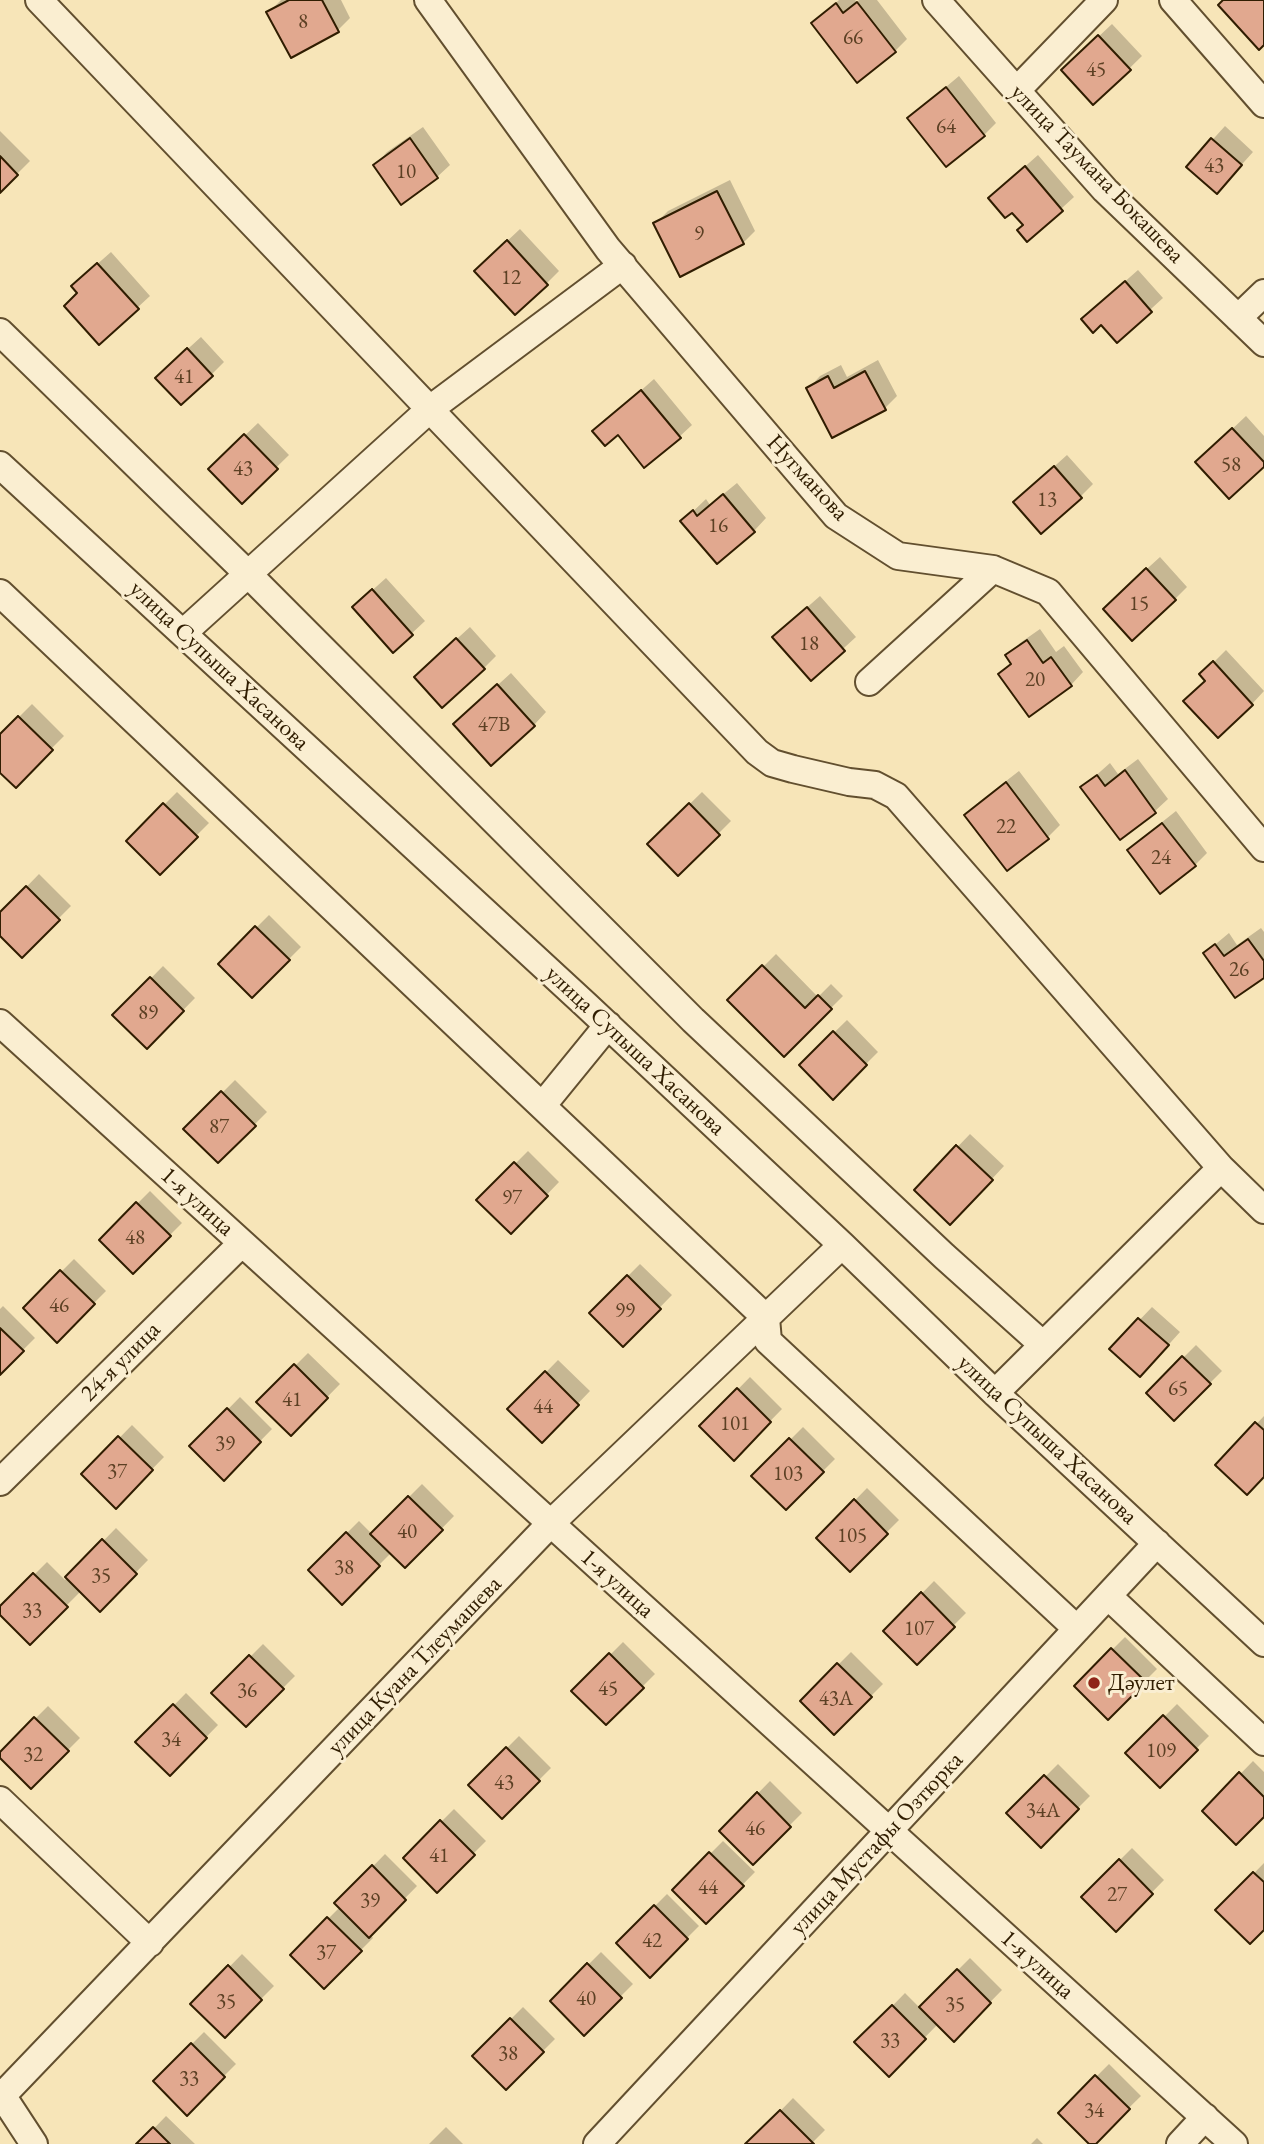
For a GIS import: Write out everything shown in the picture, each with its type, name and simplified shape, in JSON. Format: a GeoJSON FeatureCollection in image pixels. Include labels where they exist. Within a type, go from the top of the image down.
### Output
{"type":"FeatureCollection","features":[{"type":"Feature","properties":{"kind":"street"},"geometry":{"type":"LineString","coordinates":[[39,0],[757,752],[772,763],[849,782],[875,785],[895,796],[1221,1168],[1264,1210]]}},
{"type":"Feature","properties":{"kind":"street","name":"Нугманова"},"geometry":{"type":"LineString","coordinates":[[428,0],[608,249],[836,516],[898,556],[993,569],[1048,592],[1264,848]]}},
{"type":"Feature","properties":{"kind":"street","name":"улица Таумана Бокашева"},"geometry":{"type":"LineString","coordinates":[[936,0],[1105,190],[1264,343]]}},
{"type":"Feature","properties":{"kind":"street"},"geometry":{"type":"LineString","coordinates":[[1017,90],[1104,0]]}},
{"type":"Feature","properties":{"kind":"street"},"geometry":{"type":"LineString","coordinates":[[1173,0],[1264,104]]}},
{"type":"Feature","properties":{"kind":"street"},"geometry":{"type":"LineString","coordinates":[[183,633],[430,409],[623,265]]}},
{"type":"Feature","properties":{"kind":"street"},"geometry":{"type":"LineString","coordinates":[[1238,318],[1264,293]]}},
{"type":"Feature","properties":{"kind":"street"},"geometry":{"type":"LineString","coordinates":[[0,332],[249,575],[694,1020],[944,1256],[1042,1344]]}},
{"type":"Feature","properties":{"kind":"street","name":"улица Супыша Хасанова"},"geometry":{"type":"LineString","coordinates":[[0,465],[608,1026],[842,1245],[995,1393],[1264,1643]]}},
{"type":"Feature","properties":{"kind":"street"},"geometry":{"type":"LineString","coordinates":[[869,682],[993,569]]}},
{"type":"Feature","properties":{"kind":"street"},"geometry":{"type":"LineString","coordinates":[[0,593],[766,1318],[768,1341],[1077,1629]]}},
{"type":"Feature","properties":{"kind":"street","name":"1-я улица"},"geometry":{"type":"LineString","coordinates":[[0,1023],[1234,2144]]}},
{"type":"Feature","properties":{"kind":"street"},"geometry":{"type":"LineString","coordinates":[[542,1106],[608,1026]]}},
{"type":"Feature","properties":{"kind":"street"},"geometry":{"type":"LineString","coordinates":[[995,1393],[1221,1168]]}},
{"type":"Feature","properties":{"kind":"street","name":"24-я улица"},"geometry":{"type":"LineString","coordinates":[[0,1482],[242,1242]]}},
{"type":"Feature","properties":{"kind":"street","name":"улица Куана Тлеумашева"},"geometry":{"type":"LineString","coordinates":[[1,2095],[550,1524],[842,1245]]}},
{"type":"Feature","properties":{"kind":"street","name":"улица Мустафы Озтюрка"},"geometry":{"type":"LineString","coordinates":[[597,2144],[1157,1543]]}},
{"type":"Feature","properties":{"kind":"street"},"geometry":{"type":"LineString","coordinates":[[1108,1596],[1264,1741]]}},
{"type":"Feature","properties":{"kind":"street"},"geometry":{"type":"LineString","coordinates":[[0,1800],[150,1943]]}},
{"type":"Feature","properties":{"kind":"street"},"geometry":{"type":"LineString","coordinates":[[1,2095],[34,2144]]}},
{"type":"Feature","properties":{"kind":"street"},"geometry":{"type":"LineString","coordinates":[[1180,2144],[1205,2118]]}},
{"type":"Feature","properties":{"kind":"building"},"geometry":{"type":"Polygon","coordinates":[[[289,0],[322,0],[339,32],[291,58],[266,12],[289,0]]]}},
{"type":"Feature","properties":{"kind":"building"},"geometry":{"type":"Polygon","coordinates":[[[1223,0],[1264,0],[1264,45],[1259,50],[1218,5],[1223,0]]]}},
{"type":"Feature","properties":{"kind":"building"},"geometry":{"type":"Polygon","coordinates":[[[857,2],[896,52],[857,83],[811,23],[836,3],[843,13],[857,2]]]}},
{"type":"Feature","properties":{"kind":"building"},"geometry":{"type":"Polygon","coordinates":[[[1098,35],[1131,70],[1093,105],[1061,70],[1098,35]]]}},
{"type":"Feature","properties":{"kind":"building"},"geometry":{"type":"Polygon","coordinates":[[[946,87],[985,136],[946,167],[907,118],[946,87]]]}},
{"type":"Feature","properties":{"kind":"building"},"geometry":{"type":"Polygon","coordinates":[[[410,138],[438,178],[401,205],[373,165],[410,138]]]}},
{"type":"Feature","properties":{"kind":"building"},"geometry":{"type":"Polygon","coordinates":[[[1211,138],[1242,165],[1217,194],[1186,167],[1211,138]]]}},
{"type":"Feature","properties":{"kind":"building"},"geometry":{"type":"Polygon","coordinates":[[[0,156],[18,175],[0,193],[0,156]]]}},
{"type":"Feature","properties":{"kind":"building"},"geometry":{"type":"Polygon","coordinates":[[[1025,166],[1063,211],[1027,242],[1017,230],[1023,225],[1012,213],[1005,218],[988,198],[1025,166]]]}},
{"type":"Feature","properties":{"kind":"building"},"geometry":{"type":"Polygon","coordinates":[[[717,191],[744,244],[680,277],[653,223],[717,191]]]}},
{"type":"Feature","properties":{"kind":"building"},"geometry":{"type":"Polygon","coordinates":[[[507,240],[548,285],[515,315],[474,271],[507,240]]]}},
{"type":"Feature","properties":{"kind":"building"},"geometry":{"type":"Polygon","coordinates":[[[97,263],[139,309],[99,345],[64,306],[77,293],[71,286],[97,263]]]}},
{"type":"Feature","properties":{"kind":"building"},"geometry":{"type":"Polygon","coordinates":[[[1125,281],[1152,312],[1117,343],[1101,325],[1093,333],[1081,319],[1125,281]]]}},
{"type":"Feature","properties":{"kind":"building"},"geometry":{"type":"Polygon","coordinates":[[[187,348],[213,376],[181,405],[155,378],[187,348]]]}},
{"type":"Feature","properties":{"kind":"building"},"geometry":{"type":"Polygon","coordinates":[[[865,371],[886,410],[832,438],[806,388],[828,376],[834,388],[865,371]]]}},
{"type":"Feature","properties":{"kind":"building"},"geometry":{"type":"Polygon","coordinates":[[[641,390],[681,438],[644,468],[618,435],[605,446],[592,431],[641,390]]]}},
{"type":"Feature","properties":{"kind":"building"},"geometry":{"type":"Polygon","coordinates":[[[1232,428],[1264,462],[1264,467],[1229,499],[1195,462],[1232,428]]]}},
{"type":"Feature","properties":{"kind":"building"},"geometry":{"type":"Polygon","coordinates":[[[244,434],[278,469],[242,504],[208,469],[244,434]]]}},
{"type":"Feature","properties":{"kind":"building"},"geometry":{"type":"Polygon","coordinates":[[[1054,466],[1082,498],[1041,534],[1013,502],[1054,466]]]}},
{"type":"Feature","properties":{"kind":"building"},"geometry":{"type":"Polygon","coordinates":[[[723,494],[755,532],[717,564],[680,521],[693,510],[697,516],[723,494]]]}},
{"type":"Feature","properties":{"kind":"building"},"geometry":{"type":"Polygon","coordinates":[[[1146,568],[1176,600],[1132,641],[1103,609],[1146,568]]]}},
{"type":"Feature","properties":{"kind":"building"},"geometry":{"type":"Polygon","coordinates":[[[372,589],[413,635],[393,653],[352,607],[372,589]]]}},
{"type":"Feature","properties":{"kind":"building"},"geometry":{"type":"Polygon","coordinates":[[[807,607],[845,651],[811,681],[772,637],[807,607]]]}},
{"type":"Feature","properties":{"kind":"building"},"geometry":{"type":"Polygon","coordinates":[[[456,638],[485,669],[442,708],[414,677],[456,638]]]}},
{"type":"Feature","properties":{"kind":"building"},"geometry":{"type":"Polygon","coordinates":[[[1027,640],[1043,663],[1051,657],[1072,686],[1029,717],[998,674],[1011,664],[1005,655],[1027,640]]]}},
{"type":"Feature","properties":{"kind":"building"},"geometry":{"type":"Polygon","coordinates":[[[1213,661],[1253,705],[1218,738],[1183,701],[1205,681],[1199,674],[1213,661]]]}},
{"type":"Feature","properties":{"kind":"building"},"geometry":{"type":"Polygon","coordinates":[[[497,684],[535,726],[491,766],[453,724],[497,684]]]}},
{"type":"Feature","properties":{"kind":"building"},"geometry":{"type":"Polygon","coordinates":[[[18,716],[53,750],[16,788],[0,773],[0,734],[18,716]]]}},
{"type":"Feature","properties":{"kind":"building"},"geometry":{"type":"Polygon","coordinates":[[[1125,770],[1156,813],[1120,840],[1080,787],[1097,775],[1105,786],[1125,770]]]}},
{"type":"Feature","properties":{"kind":"building"},"geometry":{"type":"Polygon","coordinates":[[[1006,782],[1049,839],[1007,871],[964,815],[1006,782]]]}},
{"type":"Feature","properties":{"kind":"building"},"geometry":{"type":"Polygon","coordinates":[[[163,803],[198,837],[160,875],[126,841],[163,803]]]}},
{"type":"Feature","properties":{"kind":"building"},"geometry":{"type":"Polygon","coordinates":[[[689,803],[720,835],[678,876],[647,844],[689,803]]]}},
{"type":"Feature","properties":{"kind":"building"},"geometry":{"type":"Polygon","coordinates":[[[1162,823],[1196,866],[1160,894],[1127,850],[1162,823]]]}},
{"type":"Feature","properties":{"kind":"building"},"geometry":{"type":"Polygon","coordinates":[[[26,886],[60,920],[22,958],[0,936],[0,912],[26,886]]]}},
{"type":"Feature","properties":{"kind":"building"},"geometry":{"type":"Polygon","coordinates":[[[255,926],[290,960],[252,998],[218,964],[255,926]]]}},
{"type":"Feature","properties":{"kind":"building"},"geometry":{"type":"Polygon","coordinates":[[[1248,939],[1264,961],[1264,978],[1235,998],[1203,953],[1215,944],[1224,956],[1248,939]]]}},
{"type":"Feature","properties":{"kind":"building"},"geometry":{"type":"Polygon","coordinates":[[[762,965],[805,1008],[818,995],[832,1009],[784,1057],[727,1000],[762,965]]]}},
{"type":"Feature","properties":{"kind":"building"},"geometry":{"type":"Polygon","coordinates":[[[150,977],[184,1011],[147,1049],[112,1015],[150,977]]]}},
{"type":"Feature","properties":{"kind":"building"},"geometry":{"type":"Polygon","coordinates":[[[833,1031],[867,1065],[833,1100],[799,1065],[833,1031]]]}},
{"type":"Feature","properties":{"kind":"building"},"geometry":{"type":"Polygon","coordinates":[[[221,1091],[256,1126],[218,1163],[183,1129],[221,1091]]]}},
{"type":"Feature","properties":{"kind":"building"},"geometry":{"type":"Polygon","coordinates":[[[956,1145],[993,1180],[950,1225],[914,1190],[956,1145]]]}},
{"type":"Feature","properties":{"kind":"building"},"geometry":{"type":"Polygon","coordinates":[[[514,1162],[548,1196],[511,1234],[476,1200],[514,1162]]]}},
{"type":"Feature","properties":{"kind":"building"},"geometry":{"type":"Polygon","coordinates":[[[136,1202],[171,1236],[133,1274],[99,1240],[136,1202]]]}},
{"type":"Feature","properties":{"kind":"building"},"geometry":{"type":"Polygon","coordinates":[[[60,1270],[95,1304],[57,1343],[23,1308],[60,1270]]]}},
{"type":"Feature","properties":{"kind":"building"},"geometry":{"type":"Polygon","coordinates":[[[627,1275],[661,1309],[623,1347],[589,1313],[627,1275]]]}},
{"type":"Feature","properties":{"kind":"building"},"geometry":{"type":"Polygon","coordinates":[[[1138,1318],[1169,1345],[1140,1377],[1109,1349],[1138,1318]]]}},
{"type":"Feature","properties":{"kind":"building"},"geometry":{"type":"Polygon","coordinates":[[[0,1328],[24,1351],[0,1375],[0,1328]]]}},
{"type":"Feature","properties":{"kind":"building"},"geometry":{"type":"Polygon","coordinates":[[[1182,1356],[1211,1384],[1174,1421],[1146,1393],[1182,1356]]]}},
{"type":"Feature","properties":{"kind":"building"},"geometry":{"type":"Polygon","coordinates":[[[294,1364],[328,1398],[291,1436],[256,1402],[294,1364]]]}},
{"type":"Feature","properties":{"kind":"building"},"geometry":{"type":"Polygon","coordinates":[[[545,1371],[579,1405],[542,1443],[507,1409],[545,1371]]]}},
{"type":"Feature","properties":{"kind":"building"},"geometry":{"type":"Polygon","coordinates":[[[737,1388],[771,1422],[734,1461],[699,1426],[737,1388]]]}},
{"type":"Feature","properties":{"kind":"building"},"geometry":{"type":"Polygon","coordinates":[[[227,1408],[261,1442],[224,1481],[189,1446],[227,1408]]]}},
{"type":"Feature","properties":{"kind":"building"},"geometry":{"type":"Polygon","coordinates":[[[1255,1422],[1264,1430],[1264,1477],[1247,1495],[1215,1465],[1255,1422]]]}},
{"type":"Feature","properties":{"kind":"building"},"geometry":{"type":"Polygon","coordinates":[[[118,1436],[153,1470],[116,1509],[81,1474],[118,1436]]]}},
{"type":"Feature","properties":{"kind":"building"},"geometry":{"type":"Polygon","coordinates":[[[789,1438],[824,1472],[786,1510],[751,1476],[789,1438]]]}},
{"type":"Feature","properties":{"kind":"building"},"geometry":{"type":"Polygon","coordinates":[[[408,1496],[443,1530],[405,1568],[370,1534],[408,1496]]]}},
{"type":"Feature","properties":{"kind":"building"},"geometry":{"type":"Polygon","coordinates":[[[854,1499],[888,1534],[850,1572],[816,1538],[854,1499]]]}},
{"type":"Feature","properties":{"kind":"building"},"geometry":{"type":"Polygon","coordinates":[[[346,1532],[380,1566],[342,1605],[308,1570],[346,1532]]]}},
{"type":"Feature","properties":{"kind":"building"},"geometry":{"type":"Polygon","coordinates":[[[102,1539],[137,1574],[100,1612],[65,1577],[102,1539]]]}},
{"type":"Feature","properties":{"kind":"building"},"geometry":{"type":"Polygon","coordinates":[[[33,1573],[68,1607],[30,1645],[0,1615],[0,1606],[33,1573]]]}},
{"type":"Feature","properties":{"kind":"building"},"geometry":{"type":"Polygon","coordinates":[[[921,1592],[955,1627],[917,1665],[883,1631],[921,1592]]]}},
{"type":"Feature","properties":{"kind":"building"},"geometry":{"type":"Polygon","coordinates":[[[1111,1648],[1146,1682],[1108,1720],[1074,1686],[1111,1648]]]}},
{"type":"Feature","properties":{"kind":"building"},"geometry":{"type":"Polygon","coordinates":[[[609,1653],[644,1688],[606,1725],[571,1691],[609,1653]]]}},
{"type":"Feature","properties":{"kind":"building"},"geometry":{"type":"Polygon","coordinates":[[[249,1655],[284,1689],[246,1727],[211,1693],[249,1655]]]}},
{"type":"Feature","properties":{"kind":"building"},"geometry":{"type":"Polygon","coordinates":[[[837,1663],[872,1697],[834,1735],[800,1701],[837,1663]]]}},
{"type":"Feature","properties":{"kind":"building"},"geometry":{"type":"Polygon","coordinates":[[[173,1704],[207,1738],[170,1776],[135,1742],[173,1704]]]}},
{"type":"Feature","properties":{"kind":"building"},"geometry":{"type":"Polygon","coordinates":[[[1163,1715],[1198,1750],[1160,1788],[1125,1753],[1163,1715]]]}},
{"type":"Feature","properties":{"kind":"building"},"geometry":{"type":"Polygon","coordinates":[[[34,1717],[69,1751],[31,1789],[0,1758],[0,1752],[34,1717]]]}},
{"type":"Feature","properties":{"kind":"building"},"geometry":{"type":"Polygon","coordinates":[[[506,1747],[540,1781],[502,1819],[468,1785],[506,1747]]]}},
{"type":"Feature","properties":{"kind":"building"},"geometry":{"type":"Polygon","coordinates":[[[1239,1772],[1264,1797],[1264,1817],[1236,1845],[1202,1811],[1239,1772]]]}},
{"type":"Feature","properties":{"kind":"building"},"geometry":{"type":"Polygon","coordinates":[[[1044,1775],[1079,1809],[1041,1848],[1006,1813],[1044,1775]]]}},
{"type":"Feature","properties":{"kind":"building"},"geometry":{"type":"Polygon","coordinates":[[[757,1792],[791,1827],[753,1865],[719,1831],[757,1792]]]}},
{"type":"Feature","properties":{"kind":"building"},"geometry":{"type":"Polygon","coordinates":[[[440,1820],[475,1855],[437,1893],[403,1858],[440,1820]]]}},
{"type":"Feature","properties":{"kind":"building"},"geometry":{"type":"Polygon","coordinates":[[[709,1852],[744,1886],[706,1924],[672,1890],[709,1852]]]}},
{"type":"Feature","properties":{"kind":"building"},"geometry":{"type":"Polygon","coordinates":[[[1119,1859],[1153,1894],[1116,1932],[1081,1897],[1119,1859]]]}},
{"type":"Feature","properties":{"kind":"building"},"geometry":{"type":"Polygon","coordinates":[[[372,1865],[406,1900],[369,1938],[334,1903],[372,1865]]]}},
{"type":"Feature","properties":{"kind":"building"},"geometry":{"type":"Polygon","coordinates":[[[1253,1872],[1264,1882],[1264,1930],[1250,1944],[1215,1910],[1253,1872]]]}},
{"type":"Feature","properties":{"kind":"building"},"geometry":{"type":"Polygon","coordinates":[[[654,1905],[688,1939],[650,1978],[616,1943],[654,1905]]]}},
{"type":"Feature","properties":{"kind":"building"},"geometry":{"type":"Polygon","coordinates":[[[327,1917],[362,1951],[324,1989],[290,1955],[327,1917]]]}},
{"type":"Feature","properties":{"kind":"building"},"geometry":{"type":"Polygon","coordinates":[[[587,1963],[622,1998],[584,2036],[550,2001],[587,1963]]]}},
{"type":"Feature","properties":{"kind":"building"},"geometry":{"type":"Polygon","coordinates":[[[228,1965],[262,2000],[225,2038],[190,2004],[228,1965]]]}},
{"type":"Feature","properties":{"kind":"building"},"geometry":{"type":"Polygon","coordinates":[[[957,1969],[991,2003],[954,2042],[919,2007],[957,1969]]]}},
{"type":"Feature","properties":{"kind":"building"},"geometry":{"type":"Polygon","coordinates":[[[892,2005],[926,2039],[889,2077],[854,2042],[892,2005]]]}},
{"type":"Feature","properties":{"kind":"building"},"geometry":{"type":"Polygon","coordinates":[[[510,2018],[544,2052],[506,2090],[472,2056],[510,2018]]]}},
{"type":"Feature","properties":{"kind":"building"},"geometry":{"type":"Polygon","coordinates":[[[191,2043],[225,2077],[187,2116],[153,2081],[191,2043]]]}},
{"type":"Feature","properties":{"kind":"building"},"geometry":{"type":"Polygon","coordinates":[[[1095,2075],[1130,2109],[1096,2144],[1089,2144],[1058,2113],[1095,2075]]]}},
{"type":"Feature","properties":{"kind":"building"},"geometry":{"type":"Polygon","coordinates":[[[780,2110],[814,2144],[745,2144],[780,2110]]]}},
{"type":"Feature","properties":{"kind":"building"},"geometry":{"type":"Polygon","coordinates":[[[153,2127],[170,2144],[136,2144],[153,2127]]]}},
{"type":"Feature","properties":{"kind":"place","name":"Дәулет"},"geometry":{"type":"Point","coordinates":[1094,1683]}}]}
